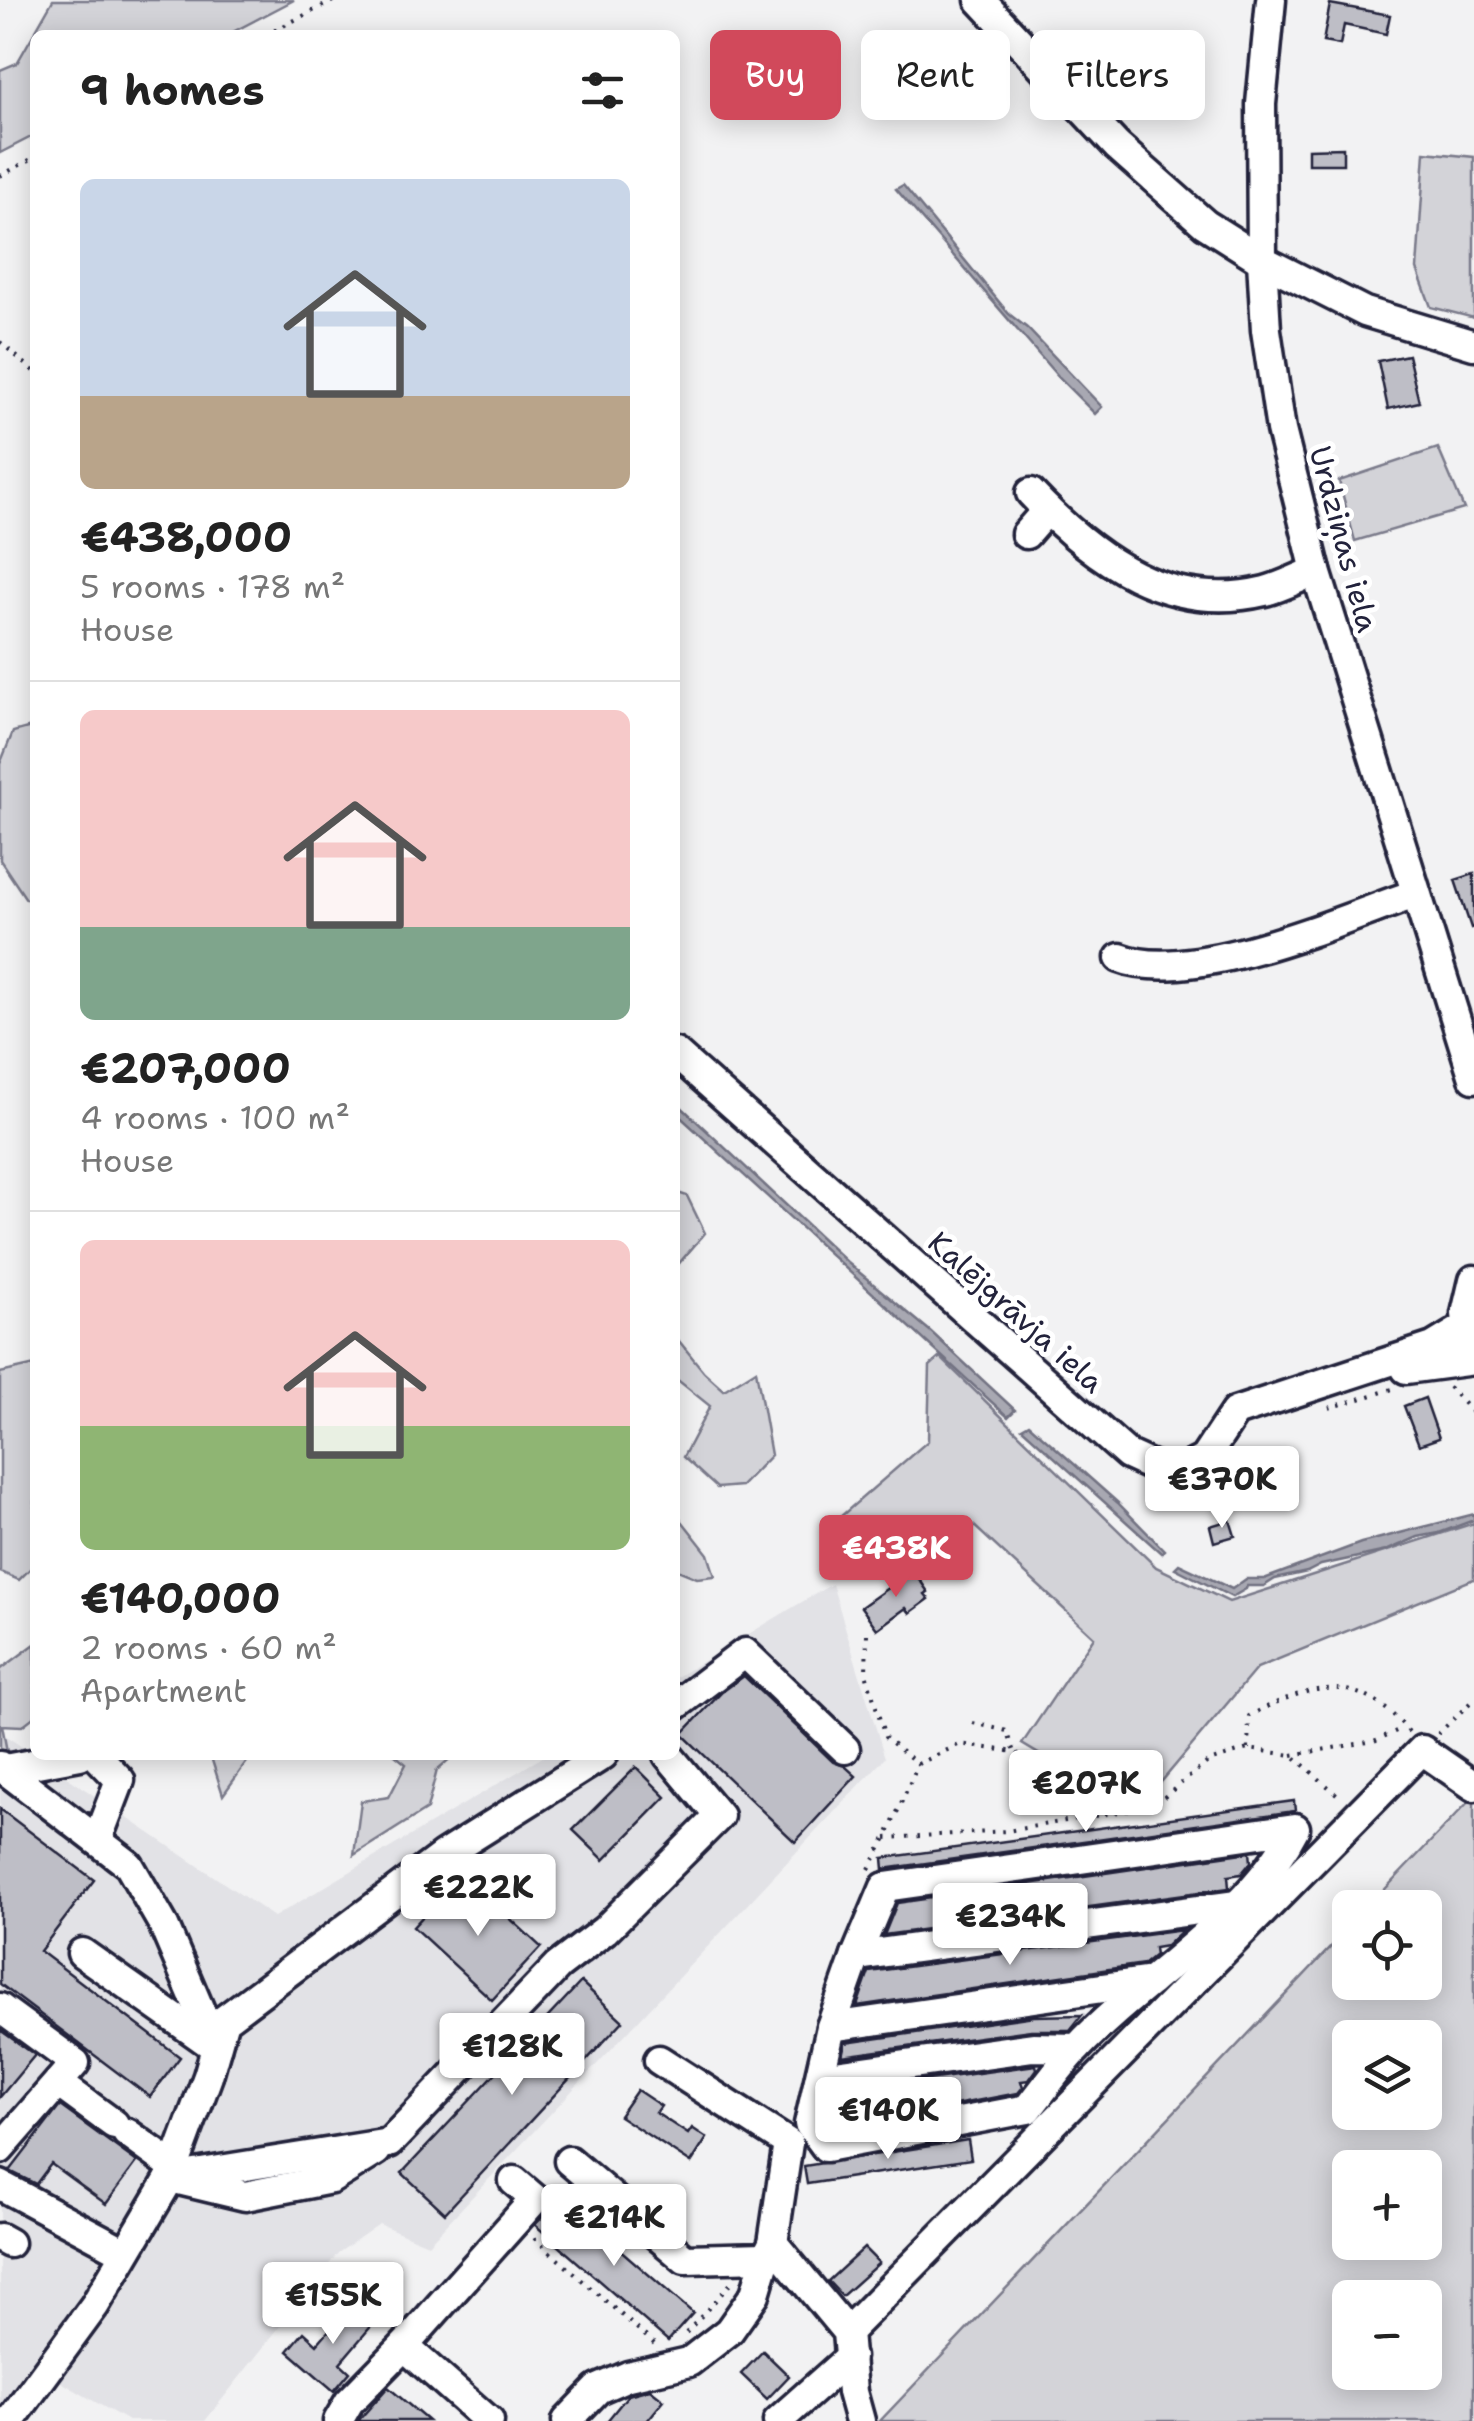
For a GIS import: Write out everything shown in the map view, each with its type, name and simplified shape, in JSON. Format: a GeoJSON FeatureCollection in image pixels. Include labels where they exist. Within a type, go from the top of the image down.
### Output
{"type":"FeatureCollection","features":[{"type":"Feature","properties":{"kind":"street"},"geometry":{"type":"LineString","coordinates":[[980,0],[1117,146],[1205,224],[1262,260],[1365,312],[1474,345]]}},
{"type":"Feature","properties":{"kind":"street","name":"Urdziņas iela"},"geometry":{"type":"LineString","coordinates":[[1271,0],[1261,104],[1262,260],[1266,330],[1281,430],[1316,571],[1474,1078]]}},
{"type":"Feature","properties":{"kind":"street"},"geometry":{"type":"LineString","coordinates":[[1026,534],[1039,502],[1118,570],[1154,586],[1202,596],[1264,591],[1316,571]]}},
{"type":"Feature","properties":{"kind":"street"},"geometry":{"type":"LineString","coordinates":[[1132,971],[1217,961],[1414,894]]}},
{"type":"Feature","properties":{"kind":"street","name":"Kalējgrāvja iela"},"geometry":{"type":"LineString","coordinates":[[680,1057],[1128,1456],[1152,1466],[1179,1472],[1204,1459],[1235,1412],[1433,1347],[1472,1346]]}},
{"type":"Feature","properties":{"kind":"street"},"geometry":{"type":"LineString","coordinates":[[1472,1346],[1467,1301],[1474,1280]]}},
{"type":"Feature","properties":{"kind":"street"},"geometry":{"type":"LineString","coordinates":[[680,1702],[745,1653],[845,1749]]}},
{"type":"Feature","properties":{"kind":"street"},"geometry":{"type":"LineString","coordinates":[[778,2421],[1357,1812],[1414,1739],[1474,1786]]}},
{"type":"Feature","properties":{"kind":"street"},"geometry":{"type":"LineString","coordinates":[[2,1768],[50,1760]]}},
{"type":"Feature","properties":{"kind":"street"},"geometry":{"type":"LineString","coordinates":[[97,1840],[120,1780],[101,1760]]}},
{"type":"Feature","properties":{"kind":"street"},"geometry":{"type":"LineString","coordinates":[[10,2421],[94,2304],[172,2172],[224,2020],[444,1854],[595,1760]]}},
{"type":"Feature","properties":{"kind":"street"},"geometry":{"type":"LineString","coordinates":[[58,2083],[172,2172],[389,2144],[558,1966],[606,1930],[719,1816],[672,1760]]}},
{"type":"Feature","properties":{"kind":"street"},"geometry":{"type":"LineString","coordinates":[[2,1768],[129,1865],[162,1924],[216,2048]]}},
{"type":"Feature","properties":{"kind":"street"},"geometry":{"type":"LineString","coordinates":[[1295,1828],[1278,1861],[1077,2048],[1028,2109],[826,2147],[809,2124],[831,2028],[886,1887],[1295,1828],[1357,1812]]}},
{"type":"Feature","properties":{"kind":"street"},"geometry":{"type":"LineString","coordinates":[[856,1956],[1235,1905]]}},
{"type":"Feature","properties":{"kind":"street"},"geometry":{"type":"LineString","coordinates":[[82,1953],[216,2048]]}},
{"type":"Feature","properties":{"kind":"street"},"geometry":{"type":"LineString","coordinates":[[831,2028],[1151,1981]]}},
{"type":"Feature","properties":{"kind":"street"},"geometry":{"type":"LineString","coordinates":[[0,2008],[75,2063],[0,2150]]}},
{"type":"Feature","properties":{"kind":"street"},"geometry":{"type":"LineString","coordinates":[[821,2077],[1033,2046],[1077,2048]]}},
{"type":"Feature","properties":{"kind":"street"},"geometry":{"type":"LineString","coordinates":[[567,2421],[598,2389],[628,2376],[689,2362],[729,2331],[756,2294],[788,2143],[659,2060]]}},
{"type":"Feature","properties":{"kind":"street"},"geometry":{"type":"LineString","coordinates":[[569,2161],[684,2258],[764,2253]]}},
{"type":"Feature","properties":{"kind":"street"},"geometry":{"type":"LineString","coordinates":[[338,2421],[349,2402],[535,2199],[514,2181]]}},
{"type":"Feature","properties":{"kind":"street"},"geometry":{"type":"LineString","coordinates":[[0,2186],[125,2252]]}},
{"type":"Feature","properties":{"kind":"street"},"geometry":{"type":"LineString","coordinates":[[764,2253],[848,2344],[852,2392],[860,2421]]}},
{"type":"Feature","properties":{"kind":"street"},"geometry":{"type":"LineString","coordinates":[[404,2346],[489,2421]]}},
{"type":"Feature","properties":{"kind":"path"},"geometry":{"type":"LineString","coordinates":[[275,30],[336,0]]}},
{"type":"Feature","properties":{"kind":"path"},"geometry":{"type":"LineString","coordinates":[[0,176],[30,159]]}},
{"type":"Feature","properties":{"kind":"path"},"geometry":{"type":"LineString","coordinates":[[0,342],[30,368]]}},
{"type":"Feature","properties":{"kind":"path"},"geometry":{"type":"LineString","coordinates":[[1442,1374],[1474,1415]]}},
{"type":"Feature","properties":{"kind":"path"},"geometry":{"type":"LineString","coordinates":[[1317,1412],[1406,1385]]}},
{"type":"Feature","properties":{"kind":"path"},"geometry":{"type":"LineString","coordinates":[[866,1634],[866,1673],[885,1737],[918,1764]]}},
{"type":"Feature","properties":{"kind":"path"},"geometry":{"type":"LineString","coordinates":[[1248,1748],[1249,1716],[1287,1696],[1322,1687],[1357,1690],[1376,1700],[1414,1739]]}},
{"type":"Feature","properties":{"kind":"path"},"geometry":{"type":"LineString","coordinates":[[1114,1812],[1015,1752],[960,1744],[918,1764],[886,1838],[1006,1830],[1153,1806],[1209,1761],[1248,1748],[1292,1755],[1374,1741],[1414,1739],[1474,1699]]}},
{"type":"Feature","properties":{"kind":"path"},"geometry":{"type":"LineString","coordinates":[[972,1723],[1007,1732],[1015,1752]]}},
{"type":"Feature","properties":{"kind":"path"},"geometry":{"type":"LineString","coordinates":[[1292,1755],[1357,1812]]}},
{"type":"Feature","properties":{"kind":"path"},"geometry":{"type":"LineString","coordinates":[[515,2222],[667,2354]]}},
{"type":"Feature","properties":{"kind":"path"},"geometry":{"type":"LineString","coordinates":[[679,2340],[764,2253]]}},
{"type":"Feature","properties":{"kind":"shaded area"},"geometry":{"type":"Polygon","coordinates":[[[53,0],[294,0],[237,30],[36,30],[53,0]]]}},
{"type":"Feature","properties":{"kind":"shaded area"},"geometry":{"type":"Polygon","coordinates":[[[30,40],[30,138],[0,153],[0,70],[17,63],[30,40]]]}},
{"type":"Feature","properties":{"kind":"shaded area"},"geometry":{"type":"Polygon","coordinates":[[[1425,152],[1474,157],[1474,318],[1431,307],[1417,269],[1425,152]]]}},
{"type":"Feature","properties":{"kind":"shaded area"},"geometry":{"type":"Polygon","coordinates":[[[903,185],[1009,314],[1102,407],[1095,414],[1059,378],[896,189],[903,185]]]}},
{"type":"Feature","properties":{"kind":"shaded area"},"geometry":{"type":"Polygon","coordinates":[[[1438,448],[1464,509],[1355,541],[1339,481],[1438,448]]]}},
{"type":"Feature","properties":{"kind":"shaded area"},"geometry":{"type":"Polygon","coordinates":[[[30,727],[30,899],[26,899],[0,860],[0,764],[13,732],[30,727]]]}},
{"type":"Feature","properties":{"kind":"shaded area"},"geometry":{"type":"Polygon","coordinates":[[[680,1106],[848,1263],[930,1331],[1015,1410],[1008,1417],[680,1117],[680,1106]]]}},
{"type":"Feature","properties":{"kind":"shaded area"},"geometry":{"type":"Polygon","coordinates":[[[680,1194],[687,1196],[705,1233],[680,1262],[680,1194]]]}},
{"type":"Feature","properties":{"kind":"shaded area"},"geometry":{"type":"Polygon","coordinates":[[[680,1342],[724,1390],[756,1370],[771,1455],[741,1486],[717,1488],[683,1457],[710,1406],[680,1382],[680,1342]]]}},
{"type":"Feature","properties":{"kind":"shaded area"},"geometry":{"type":"Polygon","coordinates":[[[940,1357],[1156,1567],[1229,1602],[1474,1523],[1474,1579],[1257,1668],[1162,1781],[1105,1794],[1022,1744],[1094,1637],[970,1522],[867,1562],[840,1517],[928,1441],[930,1366],[940,1357]]]}},
{"type":"Feature","properties":{"kind":"shaded area"},"geometry":{"type":"Polygon","coordinates":[[[30,1366],[30,1569],[19,1580],[0,1572],[0,1373],[30,1366]]]}},
{"type":"Feature","properties":{"kind":"shaded area"},"geometry":{"type":"Polygon","coordinates":[[[1029,1424],[1164,1550],[1161,1553],[1022,1428],[1029,1424]]]}},
{"type":"Feature","properties":{"kind":"shaded area"},"geometry":{"type":"Polygon","coordinates":[[[1474,1514],[1474,1520],[1439,1533],[1386,1551],[1321,1565],[1264,1586],[1247,1586],[1232,1597],[1175,1568],[1179,1564],[1232,1589],[1246,1579],[1264,1579],[1361,1543],[1474,1514]]]}},
{"type":"Feature","properties":{"kind":"shaded area"},"geometry":{"type":"Polygon","coordinates":[[[680,1518],[708,1554],[715,1576],[697,1578],[680,1571],[680,1518]]]}},
{"type":"Feature","properties":{"kind":"shaded area"},"geometry":{"type":"Polygon","coordinates":[[[832,1584],[885,1758],[428,2244],[379,2224],[338,2253],[205,2421],[128,2421],[56,2379],[29,2421],[0,2421],[0,1732],[30,1752],[30,1760],[41,1760],[274,1917],[538,1760],[680,1760],[680,1675],[832,1584]]]}},
{"type":"Feature","properties":{"kind":"shaded area"},"geometry":{"type":"Polygon","coordinates":[[[30,1648],[30,1720],[22,1726],[2,1725],[8,1757],[0,1753],[0,1670],[30,1648]]]}},
{"type":"Feature","properties":{"kind":"shaded area"},"geometry":{"type":"Polygon","coordinates":[[[212,1760],[248,1760],[223,1795],[212,1760]]]}},
{"type":"Feature","properties":{"kind":"shaded area"},"geometry":{"type":"Polygon","coordinates":[[[401,1760],[448,1760],[437,1770],[427,1809],[354,1855],[361,1801],[389,1797],[406,1764],[401,1760]]]}},
{"type":"Feature","properties":{"kind":"shaded area"},"geometry":{"type":"Polygon","coordinates":[[[1474,1796],[1474,2421],[880,2421],[1332,1946],[1332,2000],[1442,2000],[1442,1890],[1384,1890],[1474,1796]]]}},
{"type":"Feature","properties":{"kind":"building"},"geometry":{"type":"Polygon","coordinates":[[[1330,4],[1390,15],[1386,34],[1344,25],[1340,45],[1323,42],[1330,4]]]}},
{"type":"Feature","properties":{"kind":"building"},"geometry":{"type":"Polygon","coordinates":[[[1343,148],[1343,164],[1308,164],[1308,149],[1343,148]]]}},
{"type":"Feature","properties":{"kind":"building"},"geometry":{"type":"Polygon","coordinates":[[[1408,355],[1419,402],[1388,409],[1378,361],[1408,355]]]}},
{"type":"Feature","properties":{"kind":"building"},"geometry":{"type":"Polygon","coordinates":[[[1474,874],[1474,927],[1471,928],[1455,880],[1474,874]]]}},
{"type":"Feature","properties":{"kind":"building"},"geometry":{"type":"Polygon","coordinates":[[[1425,1398],[1439,1438],[1419,1445],[1404,1406],[1425,1398]]]}},
{"type":"Feature","properties":{"kind":"building"},"geometry":{"type":"Polygon","coordinates":[[[1230,1520],[1235,1536],[1214,1542],[1210,1526],[1230,1520]]]}},
{"type":"Feature","properties":{"kind":"building"},"geometry":{"type":"Polygon","coordinates":[[[913,1570],[929,1599],[910,1613],[906,1608],[877,1629],[861,1607],[913,1570]]]}},
{"type":"Feature","properties":{"kind":"building"},"geometry":{"type":"Polygon","coordinates":[[[744,1676],[833,1762],[856,1776],[795,1842],[682,1734],[722,1692],[744,1676]]]}},
{"type":"Feature","properties":{"kind":"building"},"geometry":{"type":"Polygon","coordinates":[[[636,1767],[666,1797],[604,1860],[573,1830],[636,1767]]]}},
{"type":"Feature","properties":{"kind":"building"},"geometry":{"type":"Polygon","coordinates":[[[1294,1801],[1295,1811],[884,1869],[883,1858],[1294,1801]]]}},
{"type":"Feature","properties":{"kind":"building"},"geometry":{"type":"Polygon","coordinates":[[[0,1809],[94,1880],[40,1951],[180,2057],[150,2097],[0,1984],[0,1809]]]}},
{"type":"Feature","properties":{"kind":"building"},"geometry":{"type":"Polygon","coordinates":[[[1250,1852],[1251,1862],[1241,1874],[1228,1876],[1229,1888],[884,1935],[897,1903],[1250,1852]]]}},
{"type":"Feature","properties":{"kind":"building"},"geometry":{"type":"Polygon","coordinates":[[[451,1886],[466,1900],[477,1888],[541,1947],[492,2000],[413,1927],[451,1886]]]}},
{"type":"Feature","properties":{"kind":"building"},"geometry":{"type":"Polygon","coordinates":[[[1183,1930],[1166,1946],[1154,1948],[1155,1955],[1144,1964],[857,2006],[869,1972],[1183,1930]]]}},
{"type":"Feature","properties":{"kind":"building"},"geometry":{"type":"Polygon","coordinates":[[[581,1982],[623,2021],[445,2213],[402,2173],[581,1982]]]}},
{"type":"Feature","properties":{"kind":"building"},"geometry":{"type":"Polygon","coordinates":[[[1082,2015],[1070,2030],[1031,2030],[842,2056],[845,2043],[1034,2016],[1082,2015]]]}},
{"type":"Feature","properties":{"kind":"building"},"geometry":{"type":"Polygon","coordinates":[[[0,2030],[35,2055],[0,2097],[0,2030]]]}},
{"type":"Feature","properties":{"kind":"building"},"geometry":{"type":"Polygon","coordinates":[[[1036,2065],[1029,2080],[1021,2081],[1023,2087],[1018,2093],[834,2128],[828,2120],[834,2093],[1036,2065]]]}},
{"type":"Feature","properties":{"kind":"building"},"geometry":{"type":"Polygon","coordinates":[[[637,2090],[661,2106],[656,2113],[688,2134],[692,2128],[707,2138],[691,2163],[619,2116],[637,2090]]]}},
{"type":"Feature","properties":{"kind":"building"},"geometry":{"type":"Polygon","coordinates":[[[60,2106],[137,2162],[106,2204],[51,2164],[36,2184],[10,2171],[60,2106]]]}},
{"type":"Feature","properties":{"kind":"building"},"geometry":{"type":"Polygon","coordinates":[[[968,2140],[971,2159],[807,2184],[804,2166],[968,2140]]]}},
{"type":"Feature","properties":{"kind":"building"},"geometry":{"type":"Polygon","coordinates":[[[556,2194],[693,2313],[668,2341],[535,2225],[549,2210],[556,2194]]]}},
{"type":"Feature","properties":{"kind":"building"},"geometry":{"type":"Polygon","coordinates":[[[864,2248],[879,2263],[842,2296],[828,2281],[864,2248]]]}},
{"type":"Feature","properties":{"kind":"building"},"geometry":{"type":"Polygon","coordinates":[[[352,2304],[374,2323],[340,2363],[350,2372],[334,2391],[288,2351],[304,2332],[317,2344],[352,2304]]]}},
{"type":"Feature","properties":{"kind":"building"},"geometry":{"type":"Polygon","coordinates":[[[763,2351],[789,2376],[767,2399],[741,2374],[763,2351]]]}},
{"type":"Feature","properties":{"kind":"building"},"geometry":{"type":"Polygon","coordinates":[[[388,2387],[428,2421],[358,2421],[388,2387]]]}},
{"type":"Feature","properties":{"kind":"building"},"geometry":{"type":"Polygon","coordinates":[[[650,2389],[664,2400],[647,2421],[607,2421],[628,2395],[650,2389]]]}}]}
